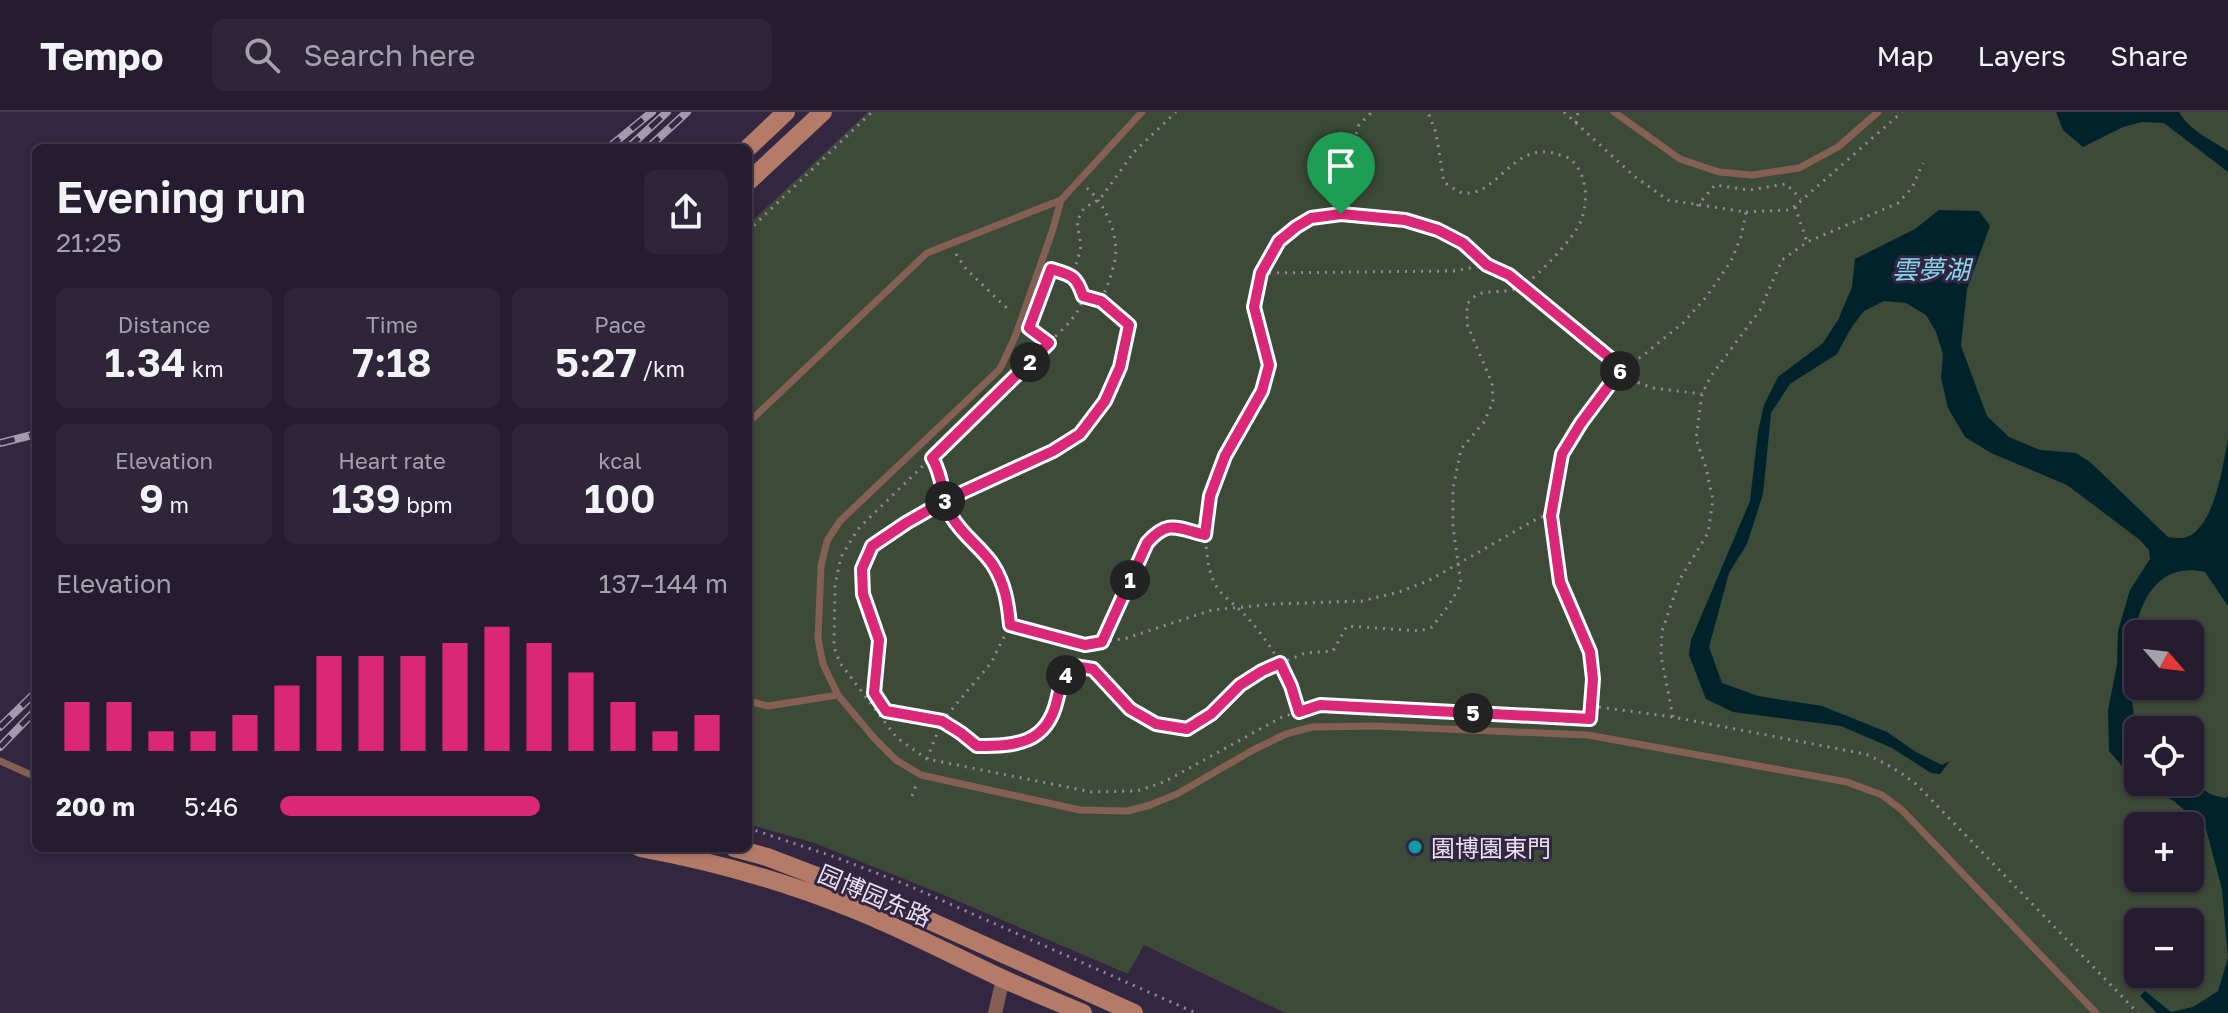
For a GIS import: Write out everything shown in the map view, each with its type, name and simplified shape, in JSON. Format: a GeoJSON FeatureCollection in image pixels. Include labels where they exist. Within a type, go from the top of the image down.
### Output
{"type":"FeatureCollection","features":[{"type":"Feature","properties":{"kind":"main road"},"geometry":{"type":"LineString","coordinates":[[752,144],[786,112]]}},
{"type":"Feature","properties":{"kind":"main road"},"geometry":{"type":"LineString","coordinates":[[752,178],[823,112]]}},
{"type":"Feature","properties":{"kind":"main road","name":"园博园东路"},"geometry":{"type":"LineString","coordinates":[[662,852],[738,871],[849,907],[1083,1013]]}},
{"type":"Feature","properties":{"kind":"main road","name":"园博园东路"},"geometry":{"type":"LineString","coordinates":[[749,852],[908,911],[1134,1013]]}},
{"type":"Feature","properties":{"kind":"street"},"geometry":{"type":"LineString","coordinates":[[995,1013],[1003,979]]}},
{"type":"Feature","properties":{"kind":"lane"},"geometry":{"type":"LineString","coordinates":[[1142,112],[1061,200],[1020,323],[1000,369],[840,521],[827,541],[821,566],[818,639],[823,664],[838,695],[896,760],[921,775],[1080,810],[1128,811],[1150,805],[1177,794],[1286,734],[1312,727],[1375,726],[1588,735],[1847,782],[1882,795],[1902,810],[2096,1013]]}},
{"type":"Feature","properties":{"kind":"lane"},"geometry":{"type":"LineString","coordinates":[[1614,112],[1680,159],[1719,172],[1752,175],[1799,168],[1838,147],[1878,112]]}},
{"type":"Feature","properties":{"kind":"lane"},"geometry":{"type":"LineString","coordinates":[[752,419],[927,253],[1061,200]]}},
{"type":"Feature","properties":{"kind":"lane"},"geometry":{"type":"LineString","coordinates":[[752,702],[768,706],[838,695]]}},
{"type":"Feature","properties":{"kind":"lane"},"geometry":{"type":"LineString","coordinates":[[0,761],[32,775]]}},
{"type":"Feature","properties":{"kind":"path"},"geometry":{"type":"LineString","coordinates":[[752,227],[872,112]]}},
{"type":"Feature","properties":{"kind":"path"},"geometry":{"type":"LineString","coordinates":[[1070,275],[1081,246],[1077,221],[1084,208],[1100,199],[1134,152],[1176,112]]}},
{"type":"Feature","properties":{"kind":"path"},"geometry":{"type":"LineString","coordinates":[[1341,214],[1344,172],[1359,125],[1372,112]]}},
{"type":"Feature","properties":{"kind":"path"},"geometry":{"type":"LineString","coordinates":[[1083,296],[1101,301],[1129,325],[1120,367],[1105,401],[1080,434],[1053,451],[946,500],[906,523],[872,546],[862,569],[863,594],[879,640],[874,693],[886,711],[942,721],[977,746],[1006,746],[1031,739],[1046,727],[1057,702],[1061,679],[1074,666],[1093,669],[1130,709],[1156,724],[1187,729],[1211,714],[1240,685],[1262,671],[1305,653],[1333,651],[1347,626],[1420,631],[1432,627],[1449,605],[1461,584],[1453,527],[1453,489],[1461,449],[1484,422],[1493,402],[1492,383],[1467,324],[1467,304],[1478,294],[1505,292],[1522,286],[1539,272],[1580,223],[1586,203],[1583,176],[1568,158],[1549,151],[1524,155],[1481,190],[1461,192],[1444,182],[1436,133],[1428,112]]}},
{"type":"Feature","properties":{"kind":"path"},"geometry":{"type":"LineString","coordinates":[[1564,112],[1634,176],[1668,200],[1746,212],[1787,210],[1795,206],[1902,112]]}},
{"type":"Feature","properties":{"kind":"path"},"geometry":{"type":"LineString","coordinates":[[1576,123],[1578,112]]}},
{"type":"Feature","properties":{"kind":"path"},"geometry":{"type":"LineString","coordinates":[[1673,717],[1661,656],[1662,631],[1680,579],[1708,533],[1713,500],[1696,439],[1702,394],[1711,376],[1760,310],[1782,260],[1807,242],[1898,203],[1912,188],[1923,163]]}},
{"type":"Feature","properties":{"kind":"path"},"geometry":{"type":"LineString","coordinates":[[1078,180],[1100,199],[1114,234],[1116,261],[1101,301]]}},
{"type":"Feature","properties":{"kind":"path"},"geometry":{"type":"LineString","coordinates":[[1697,206],[1715,185],[1749,190],[1786,184],[1802,200]]}},
{"type":"Feature","properties":{"kind":"path"},"geometry":{"type":"LineString","coordinates":[[1795,206],[1807,242]]}},
{"type":"Feature","properties":{"kind":"path"},"geometry":{"type":"LineString","coordinates":[[1051,269],[1078,281],[1083,296],[1078,313],[858,529],[841,557],[835,585],[834,647],[840,663],[897,738],[927,759],[1092,792],[1137,791],[1164,782],[1282,717],[1320,705],[1590,719],[1593,679],[1590,652],[1560,582],[1551,516],[1562,454],[1622,368],[1641,357],[1683,323],[1707,296],[1731,261],[1741,237],[1746,212]]}},
{"type":"Feature","properties":{"kind":"path"},"geometry":{"type":"LineString","coordinates":[[1302,730],[1291,686],[1280,663],[1257,628],[1216,587],[1208,565],[1205,535],[1210,496],[1225,456],[1262,391],[1269,365],[1254,307],[1261,273],[1279,241],[1311,218],[1341,214],[1405,220],[1438,230],[1463,243],[1487,265],[1509,275],[1639,383],[1653,388],[1702,394]]}},
{"type":"Feature","properties":{"kind":"path"},"geometry":{"type":"LineString","coordinates":[[949,244],[966,269],[1008,307],[1020,323],[1049,343]]}},
{"type":"Feature","properties":{"kind":"path"},"geometry":{"type":"LineString","coordinates":[[1261,273],[1454,271],[1487,265]]}},
{"type":"Feature","properties":{"kind":"path"},"geometry":{"type":"LineString","coordinates":[[912,796],[942,721],[991,663],[1010,625],[1006,592],[992,564],[950,516],[939,469],[932,458]]}},
{"type":"Feature","properties":{"kind":"path"},"geometry":{"type":"LineString","coordinates":[[1010,625],[1085,645],[1127,638],[1212,610],[1362,601],[1428,581],[1540,517],[1551,516]]}},
{"type":"Feature","properties":{"kind":"path"},"geometry":{"type":"LineString","coordinates":[[1102,642],[1147,543],[1157,532],[1169,527],[1205,535]]}},
{"type":"Feature","properties":{"kind":"path"},"geometry":{"type":"LineString","coordinates":[[752,829],[905,884],[1196,1013]]}},
{"type":"Feature","properties":{"kind":"green space"},"geometry":{"type":"Polygon","coordinates":[[[868,112],[2228,112],[2228,1013],[1285,1013],[1144,945],[1128,974],[814,843],[752,825],[752,221],[868,112]]]}},
{"type":"Feature","properties":{"kind":"water"},"geometry":{"type":"Polygon","coordinates":[[[2056,112],[2179,112],[2194,129],[2228,151],[2228,172],[2164,123],[2142,122],[2123,127],[2083,147],[2063,130],[2056,112]]]}},
{"type":"Feature","properties":{"kind":"water","name":"雲夢湖"},"geometry":{"type":"Polygon","coordinates":[[[1939,210],[1979,211],[1990,226],[1967,289],[1961,346],[1987,416],[2009,437],[2040,450],[2076,453],[2090,462],[2168,537],[2178,538],[2197,531],[2205,521],[2216,494],[2228,439],[2228,606],[2205,572],[2186,570],[2171,574],[2159,582],[2149,594],[2138,620],[2124,620],[2124,700],[2132,700],[2134,716],[2124,716],[2124,768],[2109,751],[2108,710],[2117,665],[2118,631],[2130,590],[2150,559],[2149,550],[2067,485],[1991,453],[1965,437],[1948,408],[1941,378],[1943,354],[1936,332],[1926,315],[1906,303],[1884,301],[1864,311],[1837,354],[1790,384],[1771,413],[1763,494],[1747,544],[1729,573],[1709,647],[1722,683],[1758,696],[1822,706],[1887,732],[1942,765],[1950,761],[1940,774],[1931,773],[1892,748],[1841,726],[1733,712],[1706,699],[1689,655],[1691,640],[1750,501],[1764,405],[1778,377],[1823,343],[1838,320],[1852,287],[1855,259],[1915,229],[1939,210]]]}},
{"type":"Feature","properties":{"kind":"water"},"geometry":{"type":"Polygon","coordinates":[[[2204,790],[2219,797],[2228,796],[2228,958],[2222,889],[2204,827],[2204,812],[2186,812],[2165,796],[2204,796],[2204,790]]]}},
{"type":"Feature","properties":{"kind":"water"},"geometry":{"type":"Polygon","coordinates":[[[2228,958],[2228,1013],[2157,1013],[2140,996],[2145,991],[2171,1012],[2193,1007],[2218,991],[2228,958]]]}},
{"type":"Feature","properties":{"kind":"railway"},"geometry":{"type":"LineString","coordinates":[[613,144],[652,112]]}},
{"type":"Feature","properties":{"kind":"railway"},"geometry":{"type":"LineString","coordinates":[[632,144],[667,112]]}},
{"type":"Feature","properties":{"kind":"railway"},"geometry":{"type":"LineString","coordinates":[[652,144],[687,112]]}},
{"type":"Feature","properties":{"kind":"railway"},"geometry":{"type":"LineString","coordinates":[[0,443],[32,435]]}},
{"type":"Feature","properties":{"kind":"railway"},"geometry":{"type":"LineString","coordinates":[[0,727],[32,696]]}},
{"type":"Feature","properties":{"kind":"railway"},"geometry":{"type":"LineString","coordinates":[[0,747],[32,714]]}},
{"type":"Feature","properties":{"kind":"place","name":"園博園東門"},"geometry":{"type":"Point","coordinates":[1415,847]}},
{"type":"Feature","properties":{"kind":"route"},"geometry":{"type":"LineString","coordinates":[[1341,214],[1311,218],[1296,227],[1279,241],[1261,273],[1254,307],[1269,365],[1262,391],[1225,456],[1210,496],[1205,535],[1169,527],[1157,532],[1147,543],[1102,642],[1085,645],[1010,625],[1006,592],[992,564],[950,516],[946,500],[939,469],[932,458],[1049,343],[1029,328],[1051,269],[1070,275],[1078,281],[1083,296],[1101,301],[1129,325],[1120,367],[1105,401],[1080,434],[1053,451],[946,500],[872,546],[862,569],[863,594],[879,640],[874,693],[886,711],[942,721],[977,746],[1006,746],[1031,739],[1046,727],[1057,702],[1061,679],[1074,666],[1093,669],[1130,709],[1156,724],[1187,729],[1211,714],[1240,685],[1280,663],[1299,712],[1320,705],[1590,719],[1593,679],[1590,652],[1560,582],[1551,516],[1562,454],[1622,368],[1509,275],[1487,265],[1463,243],[1438,230],[1405,220],[1341,214]]}}]}
